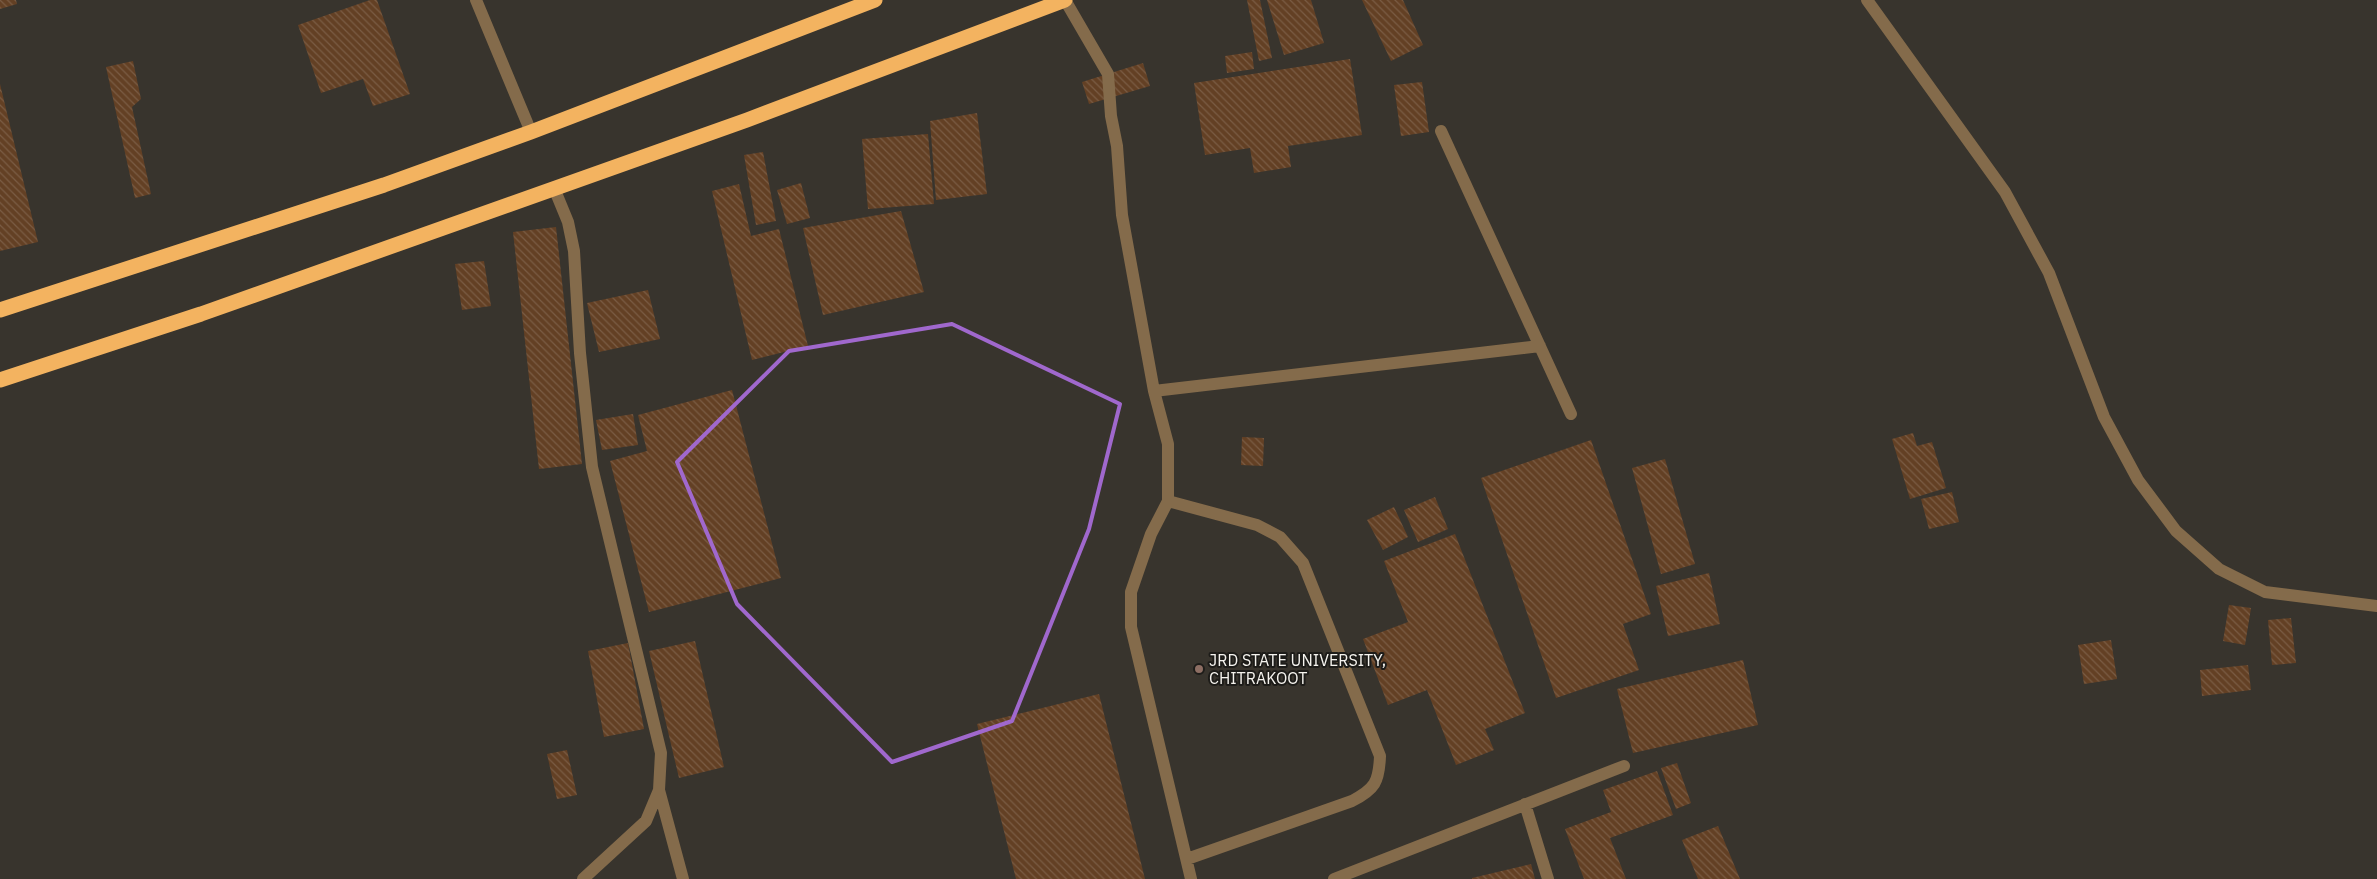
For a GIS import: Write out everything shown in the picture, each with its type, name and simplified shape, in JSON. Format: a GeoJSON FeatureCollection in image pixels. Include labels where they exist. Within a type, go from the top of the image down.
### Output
{"type":"FeatureCollection","features":[{"type":"Feature","properties":{"kind":"highway"},"geometry":{"type":"LineString","coordinates":[[0,310],[384,185],[531,132],[875,0]]}},
{"type":"Feature","properties":{"kind":"highway"},"geometry":{"type":"LineString","coordinates":[[0,380],[202,314],[747,120],[1065,0]]}},
{"type":"Feature","properties":{"kind":"street"},"geometry":{"type":"LineString","coordinates":[[476,0],[531,132]]}},
{"type":"Feature","properties":{"kind":"street"},"geometry":{"type":"LineString","coordinates":[[1065,0],[1108,74],[1111,116],[1117,146],[1122,215],[1154,391],[1168,444],[1168,501],[1151,534],[1131,592],[1131,628],[1191,879]]}},
{"type":"Feature","properties":{"kind":"street"},"geometry":{"type":"LineString","coordinates":[[1867,0],[2005,192],[2049,273],[2104,417],[2138,480],[2176,531],[2219,569],[2265,592],[2377,606]]}},
{"type":"Feature","properties":{"kind":"street"},"geometry":{"type":"LineString","coordinates":[[1441,131],[1571,414]]}},
{"type":"Feature","properties":{"kind":"street"},"geometry":{"type":"LineString","coordinates":[[554,188],[568,222],[574,251],[582,373],[592,467],[661,753],[659,790],[683,879]]}},
{"type":"Feature","properties":{"kind":"street"},"geometry":{"type":"LineString","coordinates":[[1154,391],[1540,346]]}},
{"type":"Feature","properties":{"kind":"street"},"geometry":{"type":"LineString","coordinates":[[1168,501],[1257,525],[1280,537],[1303,563],[1380,756],[1379,777],[1369,792],[1352,801],[1186,858]]}},
{"type":"Feature","properties":{"kind":"street"},"geometry":{"type":"LineString","coordinates":[[1334,879],[1624,766]]}},
{"type":"Feature","properties":{"kind":"street"},"geometry":{"type":"LineString","coordinates":[[583,879],[646,821],[659,790]]}},
{"type":"Feature","properties":{"kind":"street"},"geometry":{"type":"LineString","coordinates":[[1525,804],[1548,879]]}},
{"type":"Feature","properties":{"kind":"highlighted area"},"geometry":{"type":"Polygon","coordinates":[[[952,324],[1120,404],[1089,529],[1012,721],[892,762],[737,604],[677,462],[789,351],[952,324]]]}},
{"type":"Feature","properties":{"kind":"building"},"geometry":{"type":"Polygon","coordinates":[[[0,0],[16,0],[17,4],[0,9],[0,0]]]}},
{"type":"Feature","properties":{"kind":"building"},"geometry":{"type":"Polygon","coordinates":[[[370,0],[377,0],[410,94],[373,106],[363,79],[321,93],[298,25],[370,0]]]}},
{"type":"Feature","properties":{"kind":"building"},"geometry":{"type":"Polygon","coordinates":[[[1247,0],[1260,0],[1272,58],[1259,61],[1247,0]]]}},
{"type":"Feature","properties":{"kind":"building"},"geometry":{"type":"Polygon","coordinates":[[[1267,0],[1311,0],[1324,43],[1284,55],[1267,0]]]}},
{"type":"Feature","properties":{"kind":"building"},"geometry":{"type":"Polygon","coordinates":[[[1362,0],[1403,0],[1423,45],[1391,61],[1362,0]]]}},
{"type":"Feature","properties":{"kind":"building"},"geometry":{"type":"Polygon","coordinates":[[[1252,52],[1254,69],[1227,73],[1225,56],[1252,52]]]}},
{"type":"Feature","properties":{"kind":"building"},"geometry":{"type":"Polygon","coordinates":[[[1350,59],[1362,135],[1288,146],[1291,167],[1254,173],[1250,148],[1205,155],[1194,83],[1350,59]]]}},
{"type":"Feature","properties":{"kind":"building"},"geometry":{"type":"Polygon","coordinates":[[[133,61],[141,99],[132,107],[151,194],[135,198],[106,67],[133,61]]]}},
{"type":"Feature","properties":{"kind":"building"},"geometry":{"type":"Polygon","coordinates":[[[1143,63],[1150,86],[1089,104],[1082,82],[1143,63]]]}},
{"type":"Feature","properties":{"kind":"building"},"geometry":{"type":"Polygon","coordinates":[[[1422,82],[1429,132],[1401,136],[1394,85],[1422,82]]]}},
{"type":"Feature","properties":{"kind":"building"},"geometry":{"type":"Polygon","coordinates":[[[0,84],[38,242],[0,251],[0,84]]]}},
{"type":"Feature","properties":{"kind":"building"},"geometry":{"type":"Polygon","coordinates":[[[977,113],[987,194],[936,200],[930,121],[977,113]]]}},
{"type":"Feature","properties":{"kind":"building"},"geometry":{"type":"Polygon","coordinates":[[[928,134],[934,204],[868,209],[862,139],[928,134]]]}},
{"type":"Feature","properties":{"kind":"building"},"geometry":{"type":"Polygon","coordinates":[[[763,152],[776,221],[756,225],[744,155],[763,152]]]}},
{"type":"Feature","properties":{"kind":"building"},"geometry":{"type":"Polygon","coordinates":[[[801,183],[810,218],[787,224],[777,190],[801,183]]]}},
{"type":"Feature","properties":{"kind":"building"},"geometry":{"type":"Polygon","coordinates":[[[739,184],[751,236],[779,229],[808,346],[752,360],[712,191],[739,184]]]}},
{"type":"Feature","properties":{"kind":"building"},"geometry":{"type":"Polygon","coordinates":[[[901,211],[924,292],[823,315],[803,228],[901,211]]]}},
{"type":"Feature","properties":{"kind":"building"},"geometry":{"type":"Polygon","coordinates":[[[556,227],[582,464],[539,469],[513,232],[556,227]]]}},
{"type":"Feature","properties":{"kind":"building"},"geometry":{"type":"Polygon","coordinates":[[[484,261],[491,306],[462,310],[455,264],[484,261]]]}},
{"type":"Feature","properties":{"kind":"building"},"geometry":{"type":"Polygon","coordinates":[[[648,290],[660,339],[599,352],[587,303],[648,290]]]}},
{"type":"Feature","properties":{"kind":"building"},"geometry":{"type":"Polygon","coordinates":[[[732,390],[781,578],[649,612],[610,461],[647,451],[638,415],[732,390]]]}},
{"type":"Feature","properties":{"kind":"building"},"geometry":{"type":"Polygon","coordinates":[[[633,414],[638,445],[602,450],[596,420],[633,414]]]}},
{"type":"Feature","properties":{"kind":"building"},"geometry":{"type":"Polygon","coordinates":[[[1913,433],[1917,446],[1932,442],[1946,488],[1910,499],[1892,439],[1913,433]]]}},
{"type":"Feature","properties":{"kind":"building"},"geometry":{"type":"Polygon","coordinates":[[[1242,437],[1264,438],[1263,466],[1241,465],[1242,437]]]}},
{"type":"Feature","properties":{"kind":"building"},"geometry":{"type":"Polygon","coordinates":[[[1591,440],[1651,614],[1623,624],[1639,670],[1556,698],[1481,478],[1591,440]]]}},
{"type":"Feature","properties":{"kind":"building"},"geometry":{"type":"Polygon","coordinates":[[[1665,459],[1695,564],[1661,574],[1632,468],[1665,459]]]}},
{"type":"Feature","properties":{"kind":"building"},"geometry":{"type":"Polygon","coordinates":[[[1952,492],[1959,522],[1929,529],[1921,499],[1952,492]]]}},
{"type":"Feature","properties":{"kind":"building"},"geometry":{"type":"Polygon","coordinates":[[[1435,497],[1448,529],[1418,542],[1404,510],[1435,497]]]}},
{"type":"Feature","properties":{"kind":"building"},"geometry":{"type":"Polygon","coordinates":[[[1394,507],[1408,537],[1383,550],[1367,520],[1394,507]]]}},
{"type":"Feature","properties":{"kind":"building"},"geometry":{"type":"Polygon","coordinates":[[[1455,534],[1525,713],[1485,729],[1494,750],[1456,765],[1427,690],[1388,705],[1363,639],[1408,622],[1384,561],[1455,534]]]}},
{"type":"Feature","properties":{"kind":"building"},"geometry":{"type":"Polygon","coordinates":[[[1709,573],[1720,624],[1668,636],[1656,586],[1709,573]]]}},
{"type":"Feature","properties":{"kind":"building"},"geometry":{"type":"Polygon","coordinates":[[[2229,605],[2251,608],[2245,645],[2223,641],[2229,605]]]}},
{"type":"Feature","properties":{"kind":"building"},"geometry":{"type":"Polygon","coordinates":[[[2291,618],[2296,663],[2272,665],[2268,620],[2291,618]]]}},
{"type":"Feature","properties":{"kind":"building"},"geometry":{"type":"Polygon","coordinates":[[[2111,640],[2117,679],[2084,684],[2078,645],[2111,640]]]}},
{"type":"Feature","properties":{"kind":"building"},"geometry":{"type":"Polygon","coordinates":[[[695,641],[724,767],[679,778],[649,651],[695,641]]]}},
{"type":"Feature","properties":{"kind":"building"},"geometry":{"type":"Polygon","coordinates":[[[628,643],[644,729],[604,737],[588,651],[628,643]]]}},
{"type":"Feature","properties":{"kind":"building"},"geometry":{"type":"Polygon","coordinates":[[[1743,660],[1758,725],[1633,753],[1617,689],[1743,660]]]}},
{"type":"Feature","properties":{"kind":"building"},"geometry":{"type":"Polygon","coordinates":[[[2248,665],[2251,690],[2202,696],[2200,670],[2248,665]]]}},
{"type":"Feature","properties":{"kind":"building"},"geometry":{"type":"Polygon","coordinates":[[[1099,694],[1145,879],[1016,879],[977,724],[1099,694]]]}},
{"type":"Feature","properties":{"kind":"building"},"geometry":{"type":"Polygon","coordinates":[[[567,750],[577,795],[557,799],[547,754],[567,750]]]}},
{"type":"Feature","properties":{"kind":"building"},"geometry":{"type":"Polygon","coordinates":[[[1677,763],[1691,803],[1676,809],[1661,768],[1677,763]]]}},
{"type":"Feature","properties":{"kind":"building"},"geometry":{"type":"Polygon","coordinates":[[[1657,771],[1673,815],[1610,838],[1626,879],[1584,879],[1565,829],[1611,812],[1603,790],[1657,771]]]}},
{"type":"Feature","properties":{"kind":"building"},"geometry":{"type":"Polygon","coordinates":[[[1718,826],[1740,879],[1698,879],[1682,840],[1718,826]]]}},
{"type":"Feature","properties":{"kind":"building"},"geometry":{"type":"Polygon","coordinates":[[[1531,864],[1535,879],[1472,879],[1472,878],[1531,864]]]}},
{"type":"Feature","properties":{"kind":"place","name":"JRD STATE UNIVERSITY, CHITRAKOOT"},"geometry":{"type":"Point","coordinates":[1199,669]}}]}
